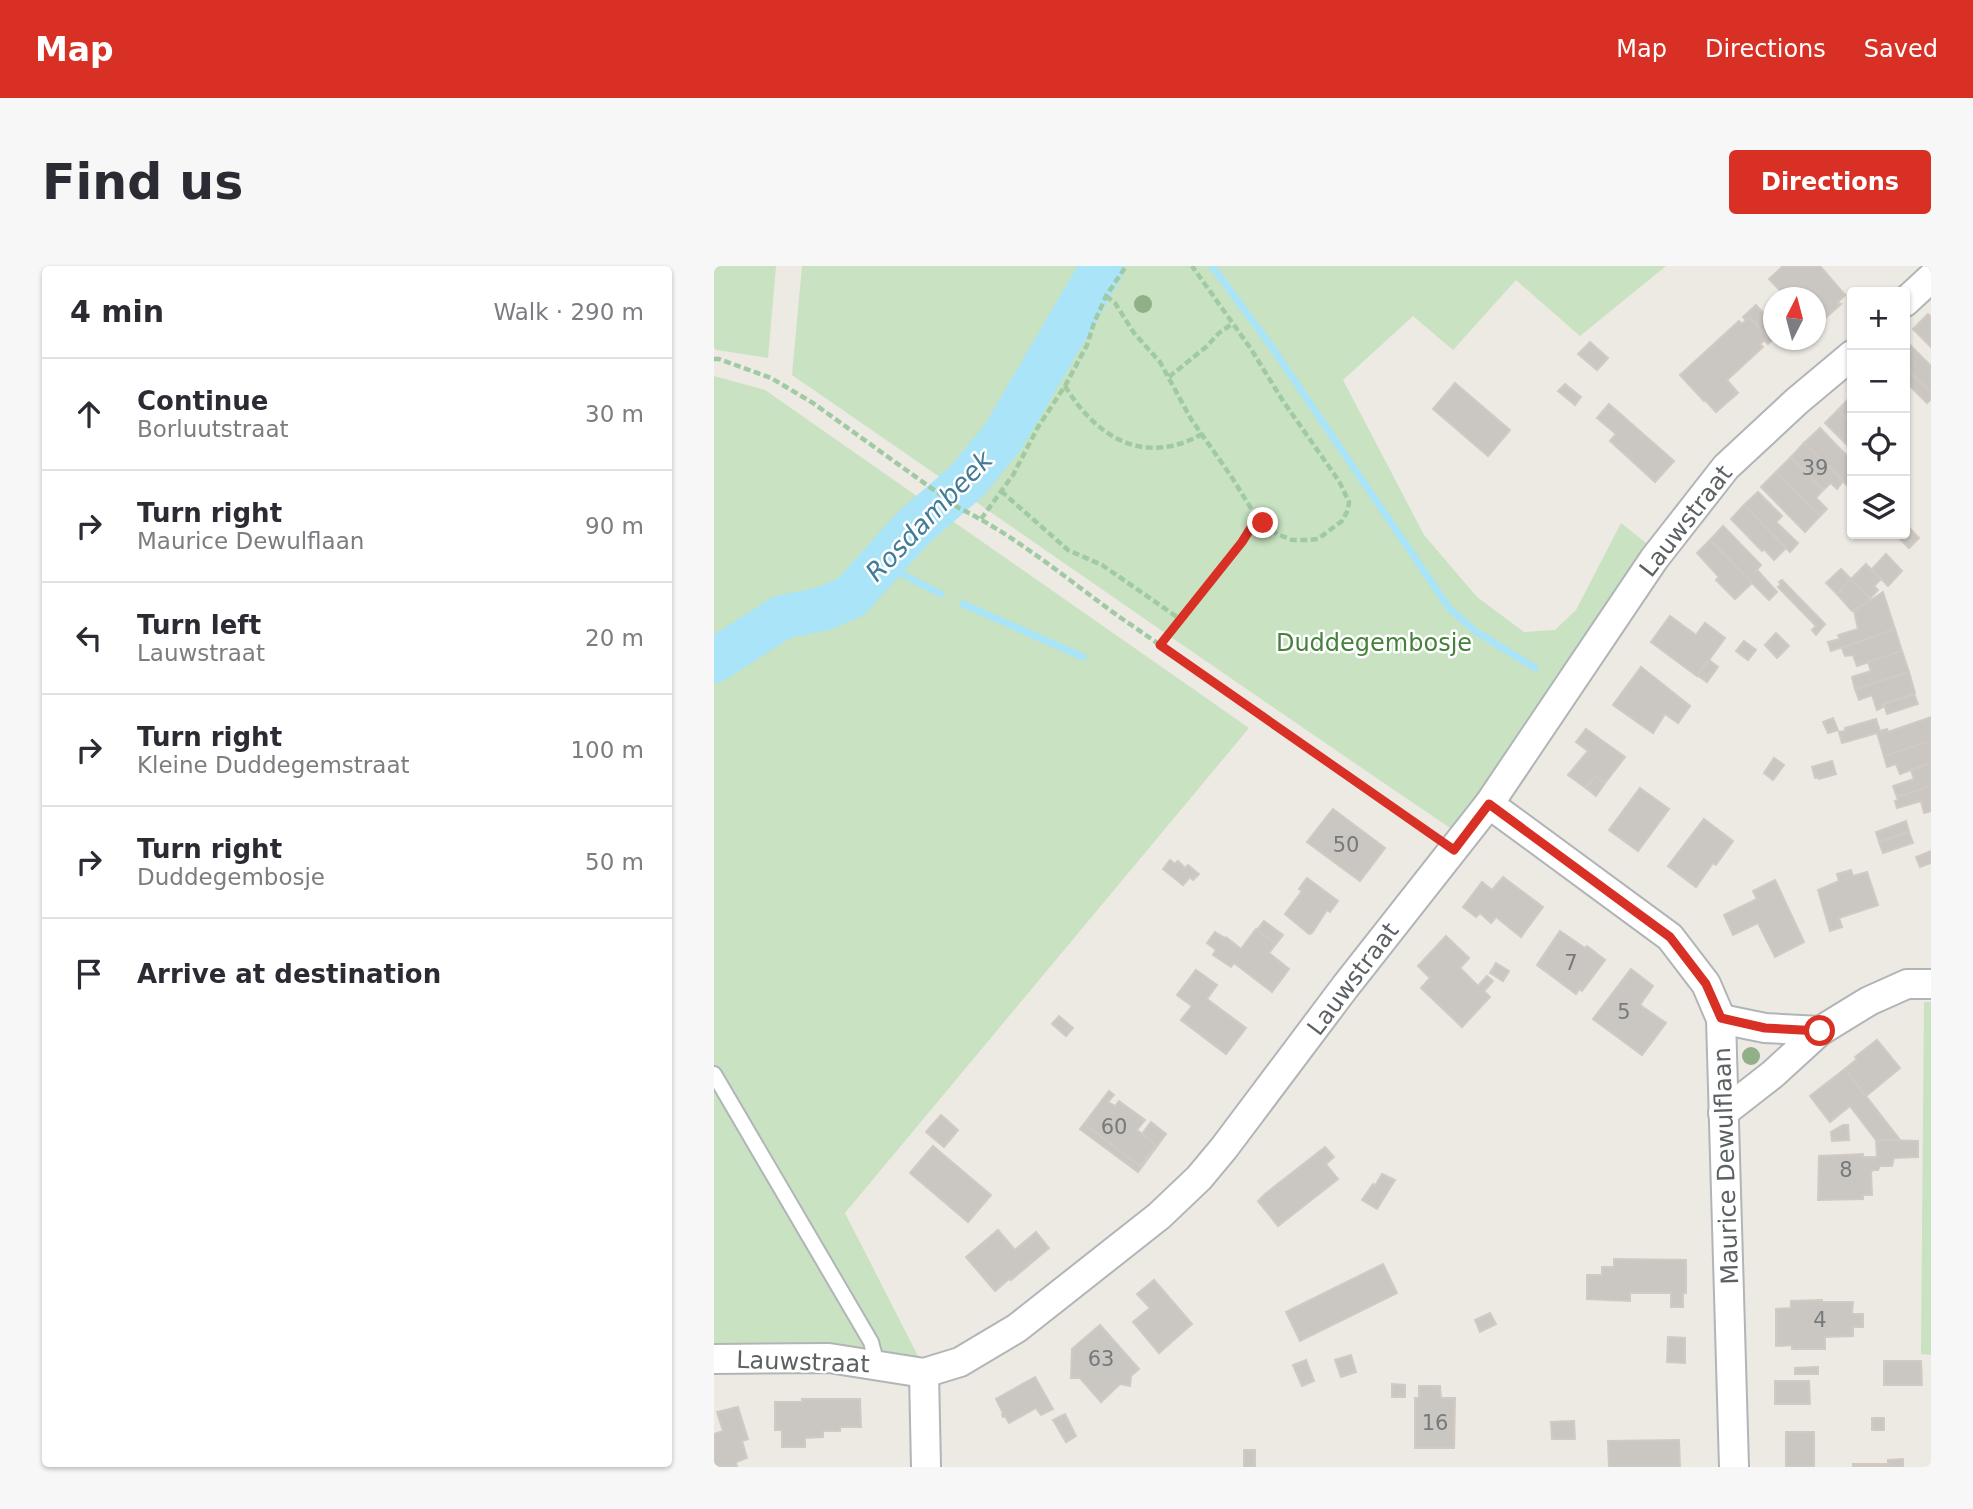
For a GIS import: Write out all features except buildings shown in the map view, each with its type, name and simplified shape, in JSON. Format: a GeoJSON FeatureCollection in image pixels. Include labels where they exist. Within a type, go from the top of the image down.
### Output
{"type":"FeatureCollection","features":[{"type":"Feature","properties":{"kind":"street"},"geometry":{"type":"LineString","coordinates":[[1910,297],[1931,278]]}},
{"type":"Feature","properties":{"kind":"street","name":"Lauwstraat"},"geometry":{"type":"LineString","coordinates":[[714,1359],[829,1358],[924,1373],[960,1362],[1017,1328],[1159,1216],[1199,1178],[1489,804],[1654,559],[1726,467],[1847,359]]}},
{"type":"Feature","properties":{"kind":"street","name":"Maurice Dewulflaan"},"geometry":{"type":"LineString","coordinates":[[1489,804],[1670,937],[1706,984],[1721,1018],[1734,1467]]}},
{"type":"Feature","properties":{"kind":"street"},"geometry":{"type":"LineString","coordinates":[[1723,1113],[1773,1074],[1820,1031],[1869,1001],[1907,984],[1931,984]]}},
{"type":"Feature","properties":{"kind":"street"},"geometry":{"type":"LineString","coordinates":[[1721,1018],[1765,1028],[1820,1031]]}},
{"type":"Feature","properties":{"kind":"street"},"geometry":{"type":"LineString","coordinates":[[924,1373],[926,1467]]}},
{"type":"Feature","properties":{"kind":"lane"},"geometry":{"type":"LineString","coordinates":[[714,1074],[871,1342],[877,1364]]}},
{"type":"Feature","properties":{"kind":"path"},"geometry":{"type":"LineString","coordinates":[[981,519],[1013,475],[1038,427],[1065,386],[1087,345],[1106,296],[1126,266]]}},
{"type":"Feature","properties":{"kind":"path"},"geometry":{"type":"LineString","coordinates":[[1106,296],[1115,303],[1134,333],[1160,362],[1191,419],[1257,518],[1277,534],[1292,540],[1318,539],[1342,521],[1349,502],[1339,481],[1192,266]]}},
{"type":"Feature","properties":{"kind":"path"},"geometry":{"type":"LineString","coordinates":[[1169,377],[1232,324]]}},
{"type":"Feature","properties":{"kind":"path"},"geometry":{"type":"LineString","coordinates":[[714,359],[771,378],[802,397],[959,508],[981,519],[1048,563],[1160,645],[1454,850]]}},
{"type":"Feature","properties":{"kind":"path"},"geometry":{"type":"LineString","coordinates":[[1065,386],[1089,419],[1128,444],[1143,448],[1172,447],[1187,443],[1202,434]]}},
{"type":"Feature","properties":{"kind":"path"},"geometry":{"type":"LineString","coordinates":[[1001,491],[1068,550],[1102,565],[1180,620]]}},
{"type":"Feature","properties":{"kind":"path"},"geometry":{"type":"LineString","coordinates":[[1160,645],[1242,542],[1257,518]]}},
{"type":"Feature","properties":{"kind":"green space"},"geometry":{"type":"Polygon","coordinates":[[[714,266],[776,266],[768,358],[714,348],[714,266]]]}},
{"type":"Feature","properties":{"kind":"green space","name":"Duddegembosje"},"geometry":{"type":"Polygon","coordinates":[[[802,266],[1666,266],[1580,336],[1516,280],[1453,350],[1413,316],[1343,380],[1424,535],[1477,597],[1524,632],[1555,630],[1576,610],[1621,523],[1651,547],[1456,832],[792,375],[802,266]]]}},
{"type":"Feature","properties":{"kind":"green space"},"geometry":{"type":"Polygon","coordinates":[[[714,376],[765,390],[1249,728],[845,1213],[920,1360],[714,1353],[714,376]]]}},
{"type":"Feature","properties":{"kind":"green space"},"geometry":{"type":"Polygon","coordinates":[[[1924,1002],[1931,1002],[1931,1355],[1921,1354],[1924,1002]]]}},
{"type":"Feature","properties":{"kind":"waterway","name":"Rosdambeek"},"geometry":{"type":"LineString","coordinates":[[714,661],[782,617],[823,609],[851,597],[913,528],[967,481],[1003,437],[1103,266]]}},
{"type":"Feature","properties":{"kind":"waterway"},"geometry":{"type":"LineString","coordinates":[[1212,266],[1271,346],[1449,608],[1475,631],[1535,668]]}},
{"type":"Feature","properties":{"kind":"waterway"},"geometry":{"type":"LineString","coordinates":[[882,564],[941,594]]}},
{"type":"Feature","properties":{"kind":"waterway"},"geometry":{"type":"LineString","coordinates":[[963,604],[1083,657]]}},
{"type":"Feature","properties":{"kind":"route"},"geometry":{"type":"LineString","coordinates":[[1263,523],[1257,518],[1242,542],[1160,645],[1454,850],[1489,804],[1670,937],[1706,984],[1721,1018],[1765,1028],[1820,1031]]}}]}
